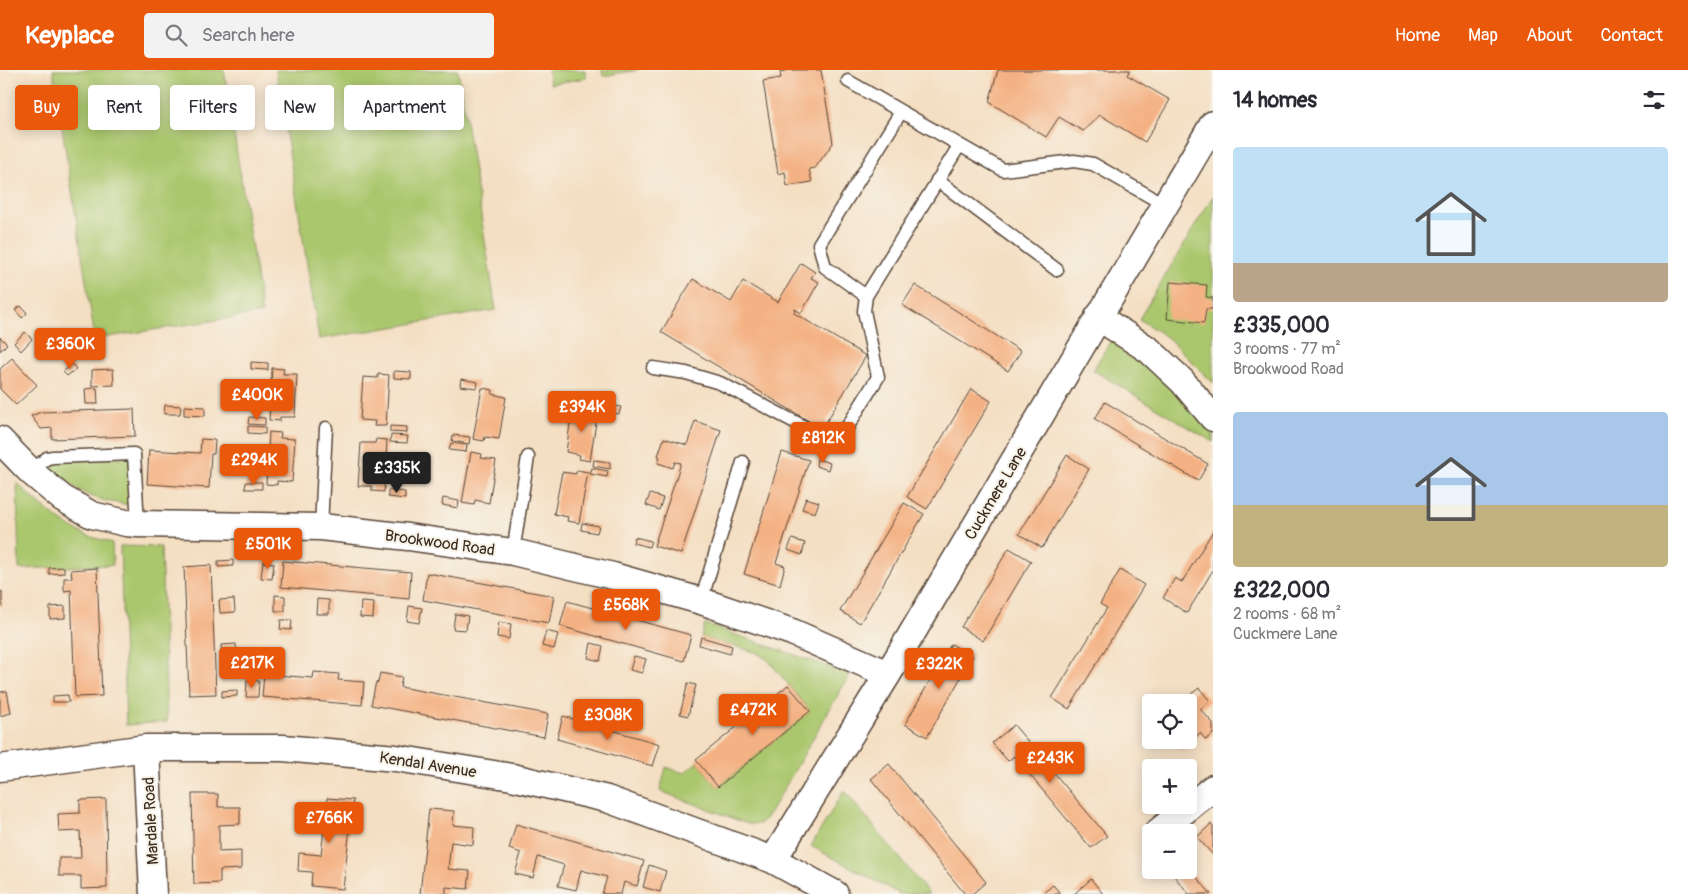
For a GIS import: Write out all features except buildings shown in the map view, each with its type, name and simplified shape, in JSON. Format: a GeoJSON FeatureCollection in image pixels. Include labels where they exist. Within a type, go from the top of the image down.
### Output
{"type":"FeatureCollection","features":[{"type":"Feature","properties":{"kind":"street","name":"Cuckmere Lane"},"geometry":{"type":"LineString","coordinates":[[773,860],[888,674],[1213,124]]}},
{"type":"Feature","properties":{"kind":"street"},"geometry":{"type":"LineString","coordinates":[[1098,317],[1149,350],[1209,407]]}},
{"type":"Feature","properties":{"kind":"street","name":"Brookwood Road"},"geometry":{"type":"LineString","coordinates":[[0,440],[31,472],[62,498],[92,515],[138,524],[321,527],[513,552],[613,576],[701,601],[792,632],[888,674]]}},
{"type":"Feature","properties":{"kind":"street","name":"Kendal Avenue"},"geometry":{"type":"LineString","coordinates":[[0,768],[146,748],[283,748],[395,758],[512,777],[607,799],[773,860],[835,894]]}},
{"type":"Feature","properties":{"kind":"street","name":"Mardale Road"},"geometry":{"type":"LineString","coordinates":[[146,748],[153,894]]}},
{"type":"Feature","properties":{"kind":"street"},"geometry":{"type":"LineString","coordinates":[[1169,824],[1213,788]]}},
{"type":"Feature","properties":{"kind":"lane"},"geometry":{"type":"LineString","coordinates":[[848,81],[1004,170],[1074,161],[1093,164],[1165,204]]}},
{"type":"Feature","properties":{"kind":"lane"},"geometry":{"type":"LineString","coordinates":[[866,296],[825,267],[819,244],[901,112]]}},
{"type":"Feature","properties":{"kind":"lane"},"geometry":{"type":"LineString","coordinates":[[653,368],[720,383],[837,444],[878,377],[864,311],[866,296],[959,146]]}},
{"type":"Feature","properties":{"kind":"lane"},"geometry":{"type":"LineString","coordinates":[[937,180],[1057,270]]}},
{"type":"Feature","properties":{"kind":"lane"},"geometry":{"type":"LineString","coordinates":[[321,527],[326,428]]}},
{"type":"Feature","properties":{"kind":"lane"},"geometry":{"type":"LineString","coordinates":[[31,472],[47,458],[134,454],[138,524]]}},
{"type":"Feature","properties":{"kind":"lane"},"geometry":{"type":"LineString","coordinates":[[513,552],[528,457]]}},
{"type":"Feature","properties":{"kind":"lane"},"geometry":{"type":"LineString","coordinates":[[701,601],[743,462]]}},
{"type":"Feature","properties":{"kind":"green space"},"geometry":{"type":"Polygon","coordinates":[[[53,70],[224,70],[226,85],[170,85],[170,130],[233,130],[262,313],[95,339],[62,130],[78,130],[78,85],[55,85],[53,70]]]}},
{"type":"Feature","properties":{"kind":"green space"},"geometry":{"type":"Polygon","coordinates":[[[276,70],[458,70],[460,85],[344,85],[344,130],[464,130],[464,108],[496,310],[319,339],[286,130],[334,130],[334,85],[278,85],[276,70]]]}},
{"type":"Feature","properties":{"kind":"green space"},"geometry":{"type":"Polygon","coordinates":[[[548,70],[585,70],[586,78],[550,84],[548,70]]]}},
{"type":"Feature","properties":{"kind":"green space"},"geometry":{"type":"Polygon","coordinates":[[[602,70],[638,70],[603,76],[602,70]]]}},
{"type":"Feature","properties":{"kind":"green space"},"geometry":{"type":"Polygon","coordinates":[[[1213,196],[1213,383],[1168,338],[1139,319],[1213,196]]]}},
{"type":"Feature","properties":{"kind":"green space"},"geometry":{"type":"Polygon","coordinates":[[[1113,337],[1142,358],[1213,430],[1213,442],[1093,370],[1113,337]]]}},
{"type":"Feature","properties":{"kind":"green space"},"geometry":{"type":"Polygon","coordinates":[[[133,457],[133,505],[106,501],[84,493],[56,472],[46,461],[133,457]]]}},
{"type":"Feature","properties":{"kind":"green space"},"geometry":{"type":"Polygon","coordinates":[[[17,483],[67,525],[86,535],[112,543],[113,565],[19,569],[17,483]]]}},
{"type":"Feature","properties":{"kind":"green space"},"geometry":{"type":"Polygon","coordinates":[[[120,546],[161,547],[167,722],[126,725],[120,546]]]}},
{"type":"Feature","properties":{"kind":"green space"},"geometry":{"type":"Polygon","coordinates":[[[705,624],[850,674],[770,813],[760,824],[748,824],[660,791],[666,767],[684,773],[697,762],[718,787],[810,711],[768,660],[755,652],[701,637],[705,624]]]}},
{"type":"Feature","properties":{"kind":"green space"},"geometry":{"type":"Polygon","coordinates":[[[844,790],[929,894],[900,894],[811,846],[844,790]]]}}]}
